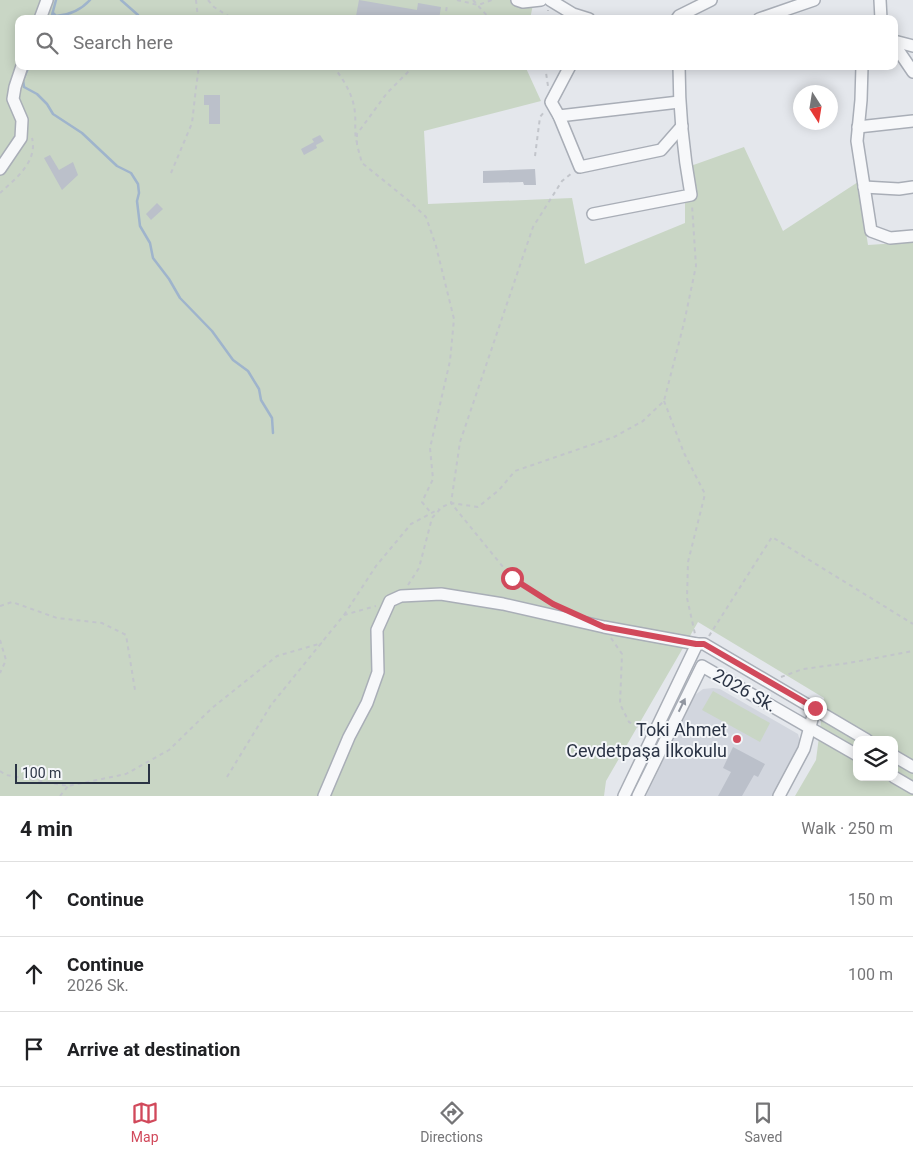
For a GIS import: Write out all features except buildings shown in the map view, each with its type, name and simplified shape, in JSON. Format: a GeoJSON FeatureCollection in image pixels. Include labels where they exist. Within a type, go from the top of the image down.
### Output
{"type":"FeatureCollection","features":[{"type":"Feature","properties":{"kind":"street"},"geometry":{"type":"LineString","coordinates":[[42,15],[48,0]]}},
{"type":"Feature","properties":{"kind":"street"},"geometry":{"type":"LineString","coordinates":[[517,0],[523,2],[541,0]]}},
{"type":"Feature","properties":{"kind":"street"},"geometry":{"type":"LineString","coordinates":[[550,0],[576,15]]}},
{"type":"Feature","properties":{"kind":"street"},"geometry":{"type":"LineString","coordinates":[[684,15],[711,0]]}},
{"type":"Feature","properties":{"kind":"street"},"geometry":{"type":"LineString","coordinates":[[771,15],[814,0]]}},
{"type":"Feature","properties":{"kind":"street"},"geometry":{"type":"LineString","coordinates":[[880,0],[881,15]]}},
{"type":"Feature","properties":{"kind":"street"},"geometry":{"type":"LineString","coordinates":[[898,43],[913,46]]}},
{"type":"Feature","properties":{"kind":"street"},"geometry":{"type":"LineString","coordinates":[[898,48],[913,72]]}},
{"type":"Feature","properties":{"kind":"street"},"geometry":{"type":"LineString","coordinates":[[0,169],[21,138],[22,120],[13,100],[14,87],[20,70]]}},
{"type":"Feature","properties":{"kind":"street"},"geometry":{"type":"LineString","coordinates":[[568,70],[552,102],[580,167],[661,150],[682,126]]}},
{"type":"Feature","properties":{"kind":"street"},"geometry":{"type":"LineString","coordinates":[[593,214],[691,195],[684,158],[679,102],[679,70]]}},
{"type":"Feature","properties":{"kind":"street"},"geometry":{"type":"LineString","coordinates":[[862,70],[857,141],[871,231],[890,238],[913,236]]}},
{"type":"Feature","properties":{"kind":"street"},"geometry":{"type":"LineString","coordinates":[[559,116],[679,102]]}},
{"type":"Feature","properties":{"kind":"street"},"geometry":{"type":"LineString","coordinates":[[858,127],[913,121]]}},
{"type":"Feature","properties":{"kind":"street"},"geometry":{"type":"LineString","coordinates":[[864,187],[899,189],[913,187]]}},
{"type":"Feature","properties":{"kind":"street","name":"2026 Sk."},"geometry":{"type":"LineString","coordinates":[[396,598],[441,594],[503,604],[604,627],[700,644],[768,681],[860,736]]}},
{"type":"Feature","properties":{"kind":"street"},"geometry":{"type":"LineString","coordinates":[[324,796],[349,737],[367,703],[378,672],[377,630],[396,598]]}},
{"type":"Feature","properties":{"kind":"street"},"geometry":{"type":"LineString","coordinates":[[624,796],[700,644]]}},
{"type":"Feature","properties":{"kind":"street","name":"2026 Sk."},"geometry":{"type":"LineString","coordinates":[[638,796],[702,666],[810,727]]}},
{"type":"Feature","properties":{"kind":"street"},"geometry":{"type":"LineString","coordinates":[[779,796],[804,749],[815,708]]}},
{"type":"Feature","properties":{"kind":"street"},"geometry":{"type":"LineString","coordinates":[[810,727],[853,752]]}},
{"type":"Feature","properties":{"kind":"street"},"geometry":{"type":"LineString","coordinates":[[898,758],[913,767]]}},
{"type":"Feature","properties":{"kind":"street"},"geometry":{"type":"LineString","coordinates":[[898,779],[913,788]]}},
{"type":"Feature","properties":{"kind":"path"},"geometry":{"type":"LineString","coordinates":[[196,0],[198,15]]}},
{"type":"Feature","properties":{"kind":"path"},"geometry":{"type":"LineString","coordinates":[[208,0],[214,7],[227,15]]}},
{"type":"Feature","properties":{"kind":"path"},"geometry":{"type":"LineString","coordinates":[[457,0],[478,5],[492,0]]}},
{"type":"Feature","properties":{"kind":"path"},"geometry":{"type":"LineString","coordinates":[[473,0],[487,15]]}},
{"type":"Feature","properties":{"kind":"path"},"geometry":{"type":"LineString","coordinates":[[446,15],[447,5]]}},
{"type":"Feature","properties":{"kind":"path"},"geometry":{"type":"LineString","coordinates":[[171,173],[192,123],[198,70]]}},
{"type":"Feature","properties":{"kind":"path"},"geometry":{"type":"LineString","coordinates":[[336,70],[351,95],[355,113],[355,136],[362,163],[426,217],[436,246],[454,319],[450,361],[430,448],[433,479],[422,502],[431,513]]}},
{"type":"Feature","properties":{"kind":"path"},"geometry":{"type":"LineString","coordinates":[[357,145],[358,134],[387,93],[410,70]]}},
{"type":"Feature","properties":{"kind":"path"},"geometry":{"type":"LineString","coordinates":[[545,70],[548,86]]}},
{"type":"Feature","properties":{"kind":"path"},"geometry":{"type":"LineString","coordinates":[[535,156],[540,117],[552,102]]}},
{"type":"Feature","properties":{"kind":"path"},"geometry":{"type":"LineString","coordinates":[[0,193],[27,165],[34,145],[32,137]]}},
{"type":"Feature","properties":{"kind":"path"},"geometry":{"type":"LineString","coordinates":[[561,608],[512,578],[451,503],[460,442],[533,227],[562,181],[580,167]]}},
{"type":"Feature","properties":{"kind":"path"},"geometry":{"type":"LineString","coordinates":[[227,777],[271,705],[344,615],[376,566],[411,524],[451,503],[478,507],[499,490],[514,471],[614,436],[643,421],[664,401],[696,266],[691,195]]}},
{"type":"Feature","properties":{"kind":"path"},"geometry":{"type":"LineString","coordinates":[[664,401],[684,453],[705,494],[688,562],[687,598],[700,644]]}},
{"type":"Feature","properties":{"kind":"path"},"geometry":{"type":"LineString","coordinates":[[344,615],[396,598],[419,568],[432,518],[442,507]]}},
{"type":"Feature","properties":{"kind":"path"},"geometry":{"type":"LineString","coordinates":[[700,644],[772,537],[913,624]]}},
{"type":"Feature","properties":{"kind":"path"},"geometry":{"type":"LineString","coordinates":[[0,606],[12,602],[57,618],[102,623],[126,635],[135,690]]}},
{"type":"Feature","properties":{"kind":"path"},"geometry":{"type":"LineString","coordinates":[[604,627],[622,654],[620,704],[629,722],[653,735]]}},
{"type":"Feature","properties":{"kind":"path"},"geometry":{"type":"LineString","coordinates":[[0,640],[6,660],[0,673]]}},
{"type":"Feature","properties":{"kind":"path"},"geometry":{"type":"LineString","coordinates":[[0,771],[6,775],[68,786],[126,774],[169,750],[212,708],[278,656],[322,643]]}},
{"type":"Feature","properties":{"kind":"path"},"geometry":{"type":"LineString","coordinates":[[768,681],[803,669],[849,664],[913,651]]}},
{"type":"Feature","properties":{"kind":"path"},"geometry":{"type":"LineString","coordinates":[[60,796],[68,786]]}},
{"type":"Feature","properties":{"kind":"shaded area","name":"Toki Ahmet Cevdetpaşa İlkokulu"},"geometry":{"type":"Polygon","coordinates":[[[703,689],[720,689],[798,734],[801,744],[772,796],[646,796],[695,695],[703,689]]]}},
{"type":"Feature","properties":{"kind":"green space"},"geometry":{"type":"Polygon","coordinates":[[[0,0],[534,0],[531,15],[15,15],[15,70],[527,70],[541,101],[424,131],[428,204],[572,198],[585,264],[685,223],[685,168],[744,147],[783,231],[858,182],[868,245],[913,242],[913,796],[795,796],[816,760],[824,698],[698,622],[606,781],[604,796],[0,796],[0,0]]]}},
{"type":"Feature","properties":{"kind":"green space"},"geometry":{"type":"Polygon","coordinates":[[[713,691],[770,723],[760,742],[702,710],[713,691]]]}},
{"type":"Feature","properties":{"kind":"waterway"},"geometry":{"type":"LineString","coordinates":[[52,15],[56,0]]}},
{"type":"Feature","properties":{"kind":"waterway"},"geometry":{"type":"LineString","coordinates":[[61,15],[71,13],[83,7],[90,0]]}},
{"type":"Feature","properties":{"kind":"waterway"},"geometry":{"type":"LineString","coordinates":[[121,0],[138,15]]}},
{"type":"Feature","properties":{"kind":"waterway"},"geometry":{"type":"LineString","coordinates":[[27,70],[23,80],[24,87],[37,94],[47,104],[53,114],[82,133],[117,166],[131,173],[138,184],[139,193],[137,201],[140,226],[150,243],[153,258],[169,279],[180,298],[212,331],[233,360],[248,371],[259,389],[261,400],[272,418],[273,433]]}},
{"type":"Feature","properties":{"kind":"place","name":"Toki Ahmet Cevdetpaşa İlkokulu"},"geometry":{"type":"Point","coordinates":[737,739]}},
{"type":"Feature","properties":{"kind":"route"},"geometry":{"type":"LineString","coordinates":[[512,578],[553,604],[604,627],[704,644],[815,708]]}}]}
